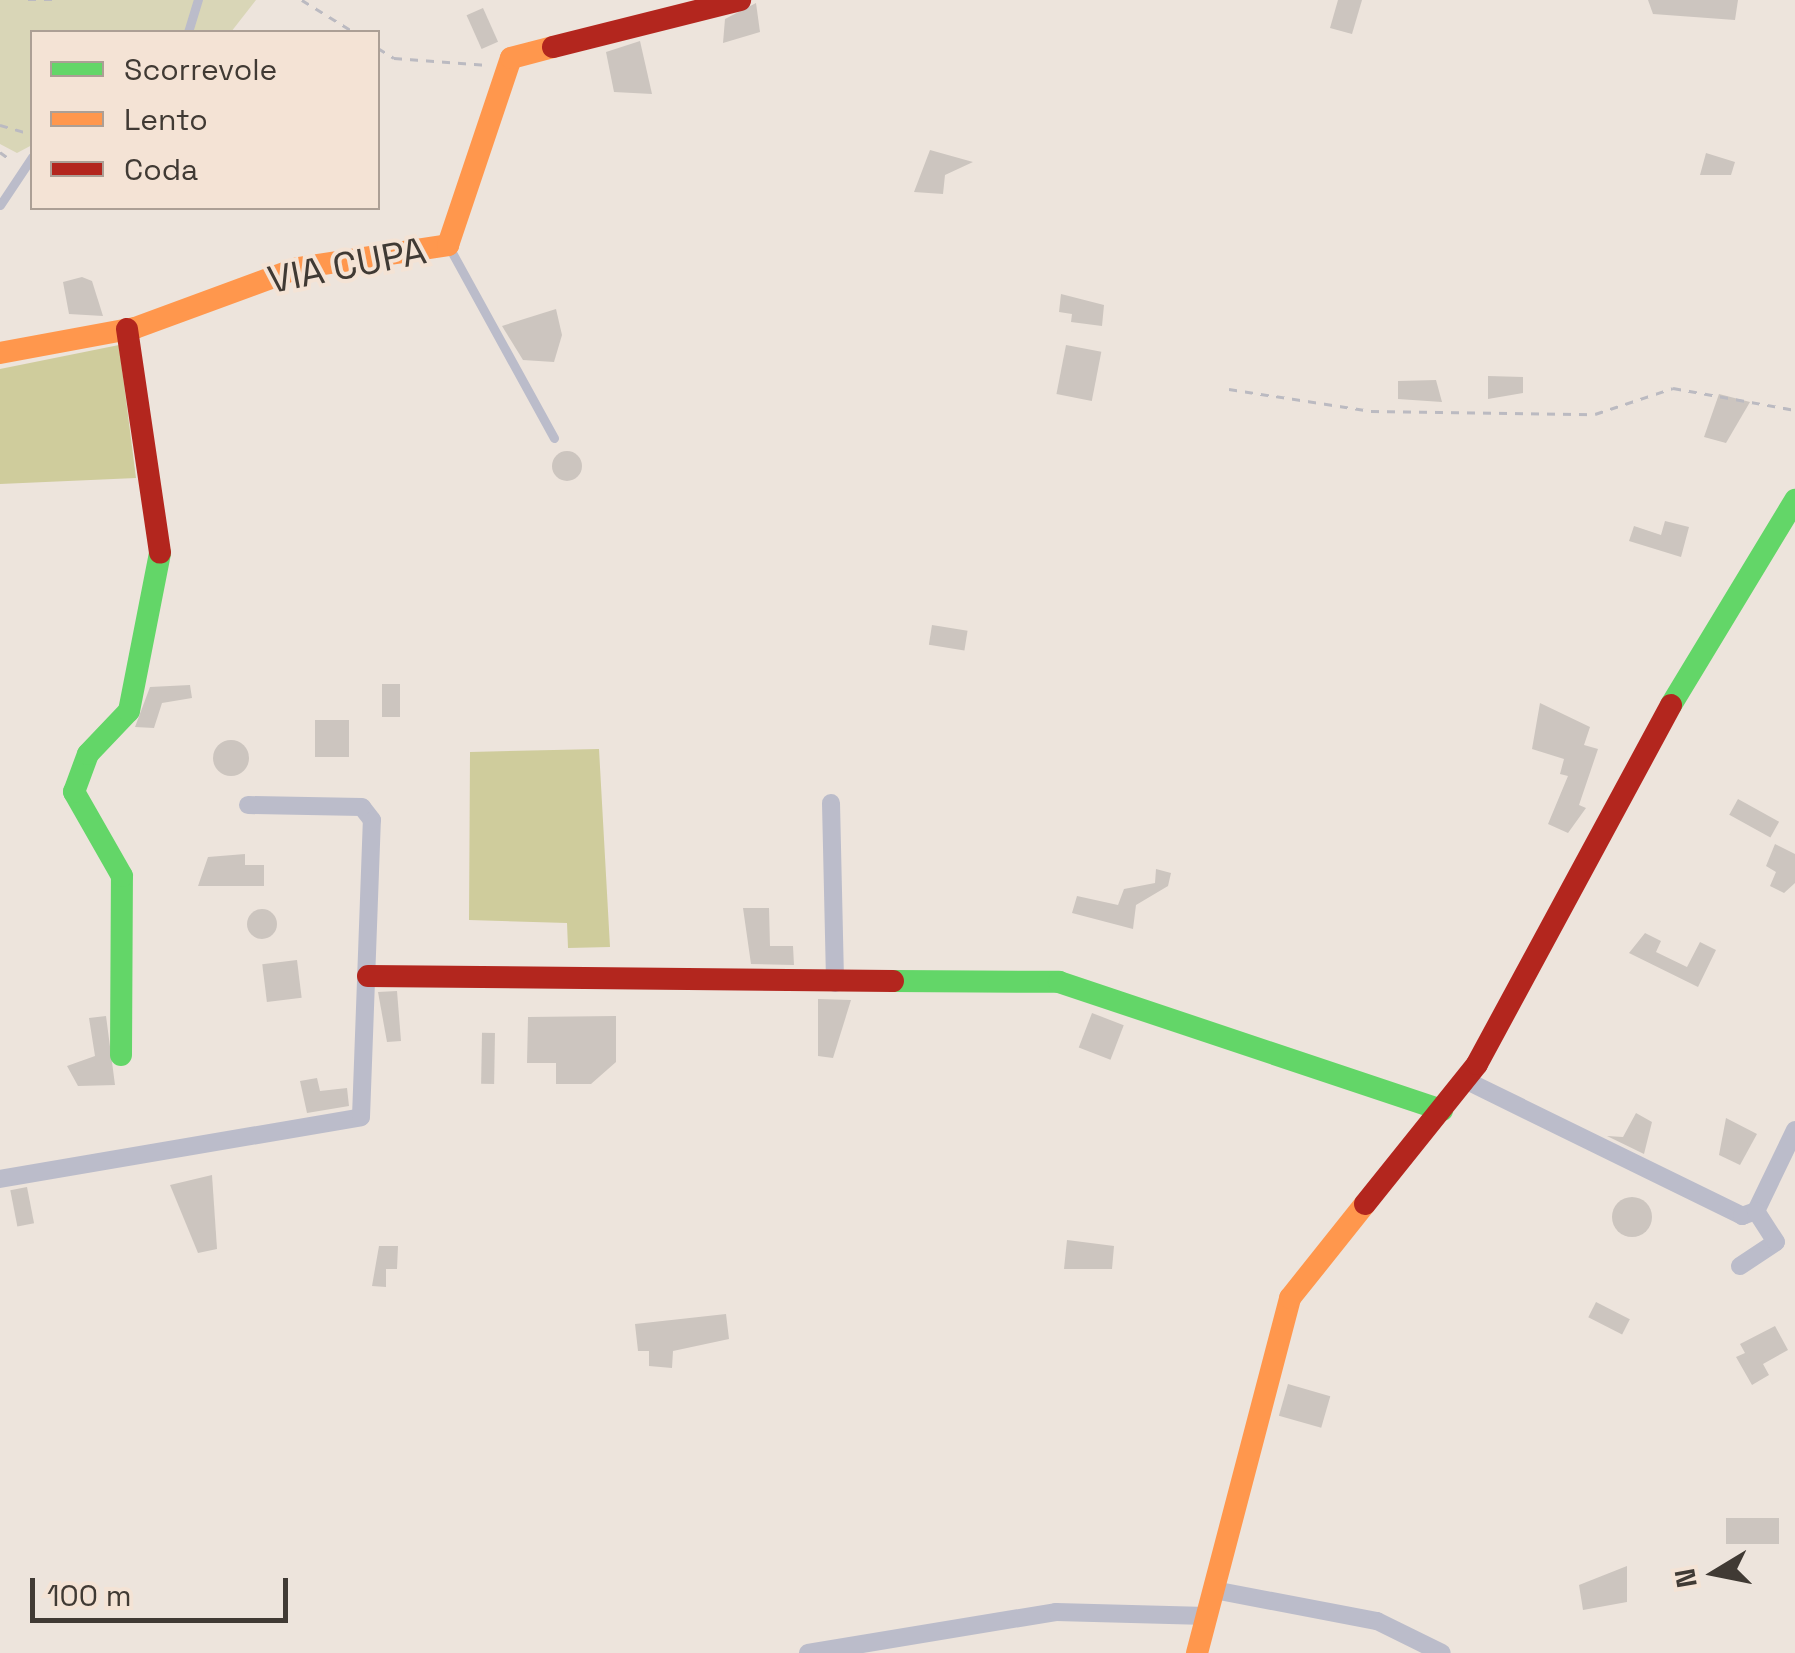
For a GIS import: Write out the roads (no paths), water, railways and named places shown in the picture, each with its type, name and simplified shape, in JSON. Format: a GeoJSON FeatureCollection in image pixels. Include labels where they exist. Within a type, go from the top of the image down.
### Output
{"type":"FeatureCollection","features":[{"type":"Feature","properties":{"kind":"street","name":"VIA CUPA"},"geometry":{"type":"LineString","coordinates":[[0,354],[127,329],[298,268],[448,244],[504,66],[553,43],[740,0]]}},
{"type":"Feature","properties":{"kind":"street"},"geometry":{"type":"LineString","coordinates":[[121,1055],[122,876],[74,792],[88,754],[129,711],[164,570],[127,329]]}},
{"type":"Feature","properties":{"kind":"street"},"geometry":{"type":"LineString","coordinates":[[1197,1653],[1290,1298],[1465,1080],[1599,824],[1795,500]]}},
{"type":"Feature","properties":{"kind":"street"},"geometry":{"type":"LineString","coordinates":[[831,803],[834,983]]}},
{"type":"Feature","properties":{"kind":"street"},"geometry":{"type":"LineString","coordinates":[[0,1179],[361,1117],[368,976],[369,812],[248,805]]}},
{"type":"Feature","properties":{"kind":"street"},"geometry":{"type":"LineString","coordinates":[[368,976],[1059,982],[1442,1110]]}},
{"type":"Feature","properties":{"kind":"street"},"geometry":{"type":"LineString","coordinates":[[1465,1080],[1742,1216],[1756,1211],[1795,1130]]}},
{"type":"Feature","properties":{"kind":"street"},"geometry":{"type":"LineString","coordinates":[[1740,1266],[1776,1242],[1756,1211]]}},
{"type":"Feature","properties":{"kind":"street"},"geometry":{"type":"LineString","coordinates":[[1214,1590],[1378,1620],[1442,1653]]}},
{"type":"Feature","properties":{"kind":"street"},"geometry":{"type":"LineString","coordinates":[[808,1653],[1056,1612],[1207,1616]]}},
{"type":"Feature","properties":{"kind":"lane"},"geometry":{"type":"LineString","coordinates":[[189,30],[198,0]]}},
{"type":"Feature","properties":{"kind":"lane"},"geometry":{"type":"LineString","coordinates":[[0,205],[30,161]]}},
{"type":"Feature","properties":{"kind":"lane"},"geometry":{"type":"LineString","coordinates":[[448,244],[554,438]]}}]}
